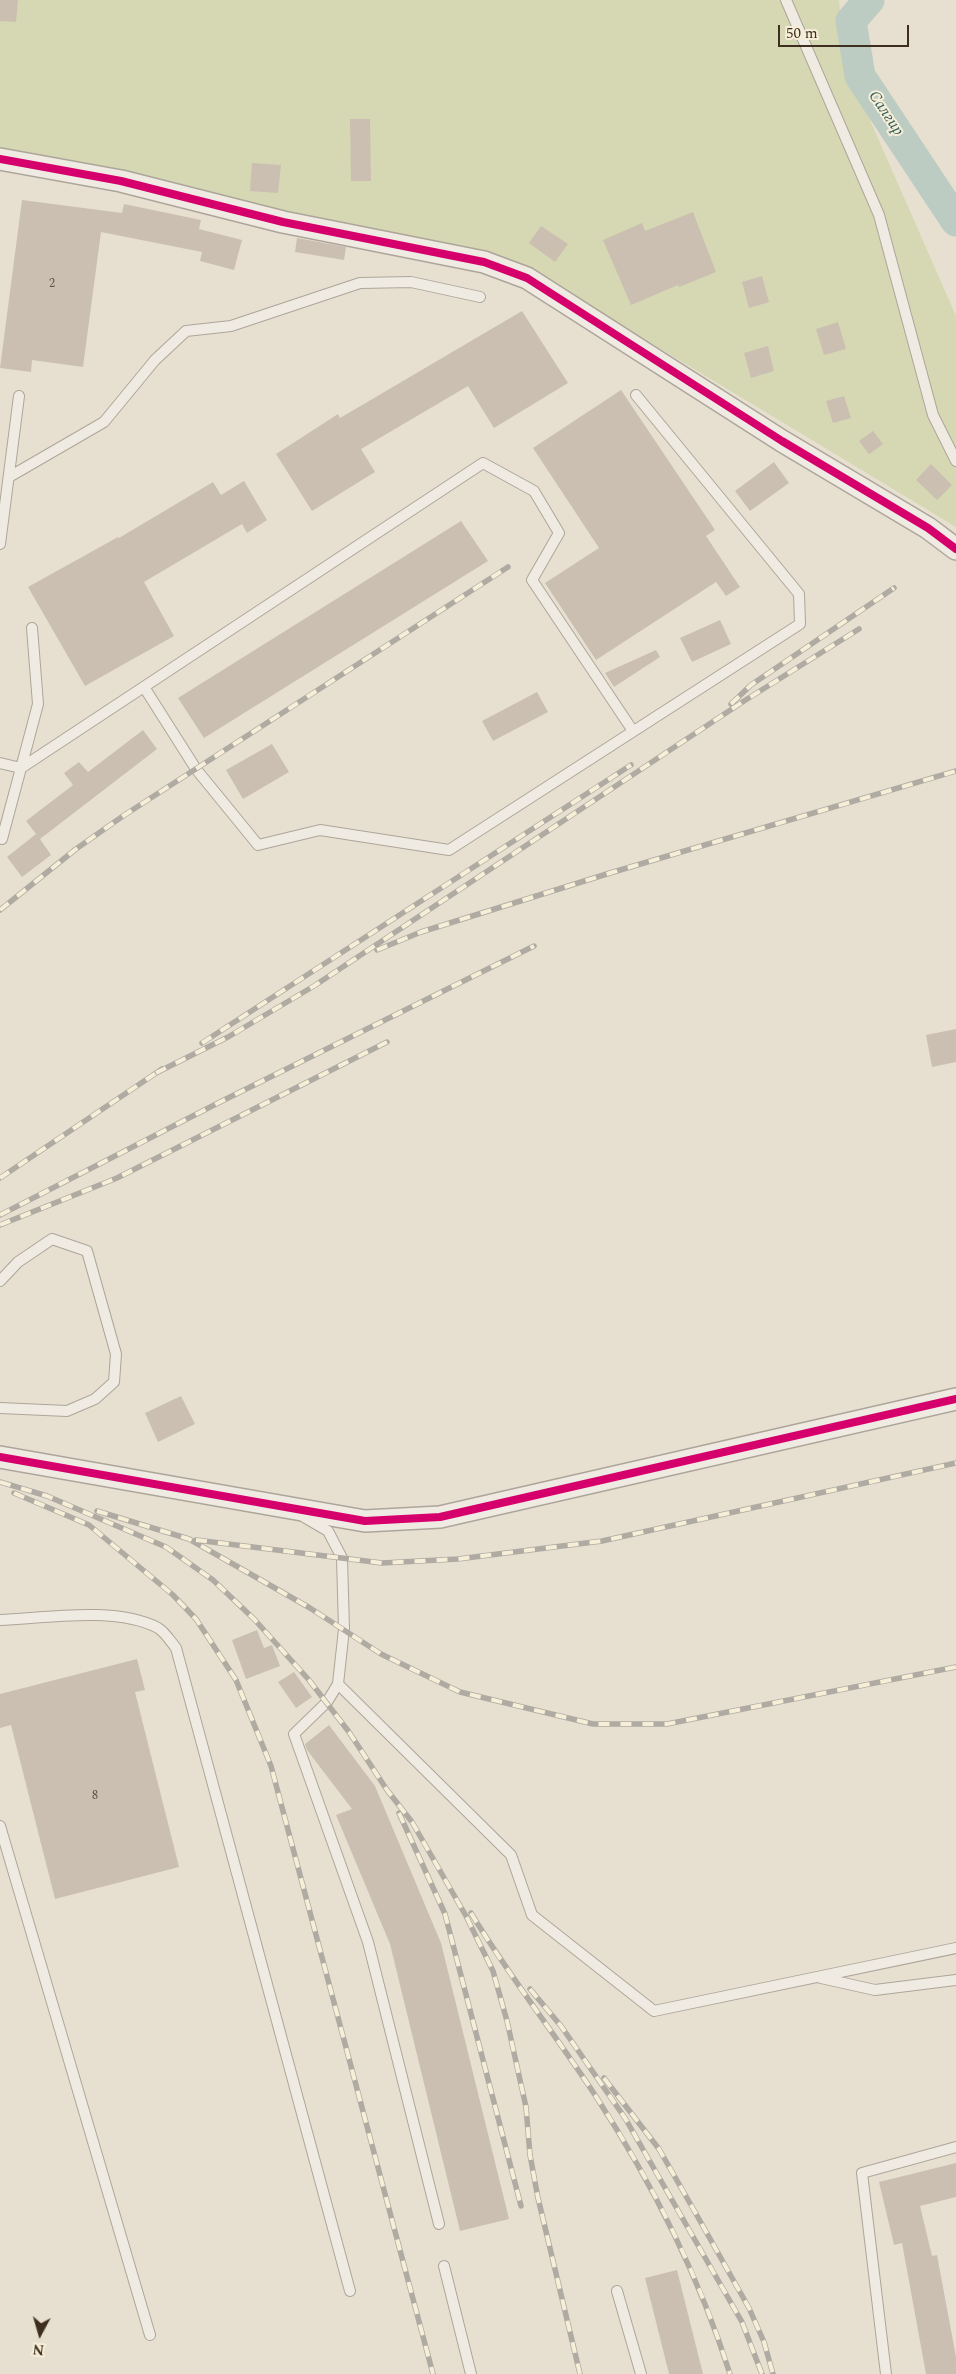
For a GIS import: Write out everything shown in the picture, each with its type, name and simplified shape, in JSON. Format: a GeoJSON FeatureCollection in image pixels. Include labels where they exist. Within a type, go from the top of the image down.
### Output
{"type":"FeatureCollection","features":[{"type":"Feature","properties":{"kind":"street"},"geometry":{"type":"LineString","coordinates":[[0,159],[121,181],[283,222],[484,262],[527,278],[782,441],[928,528],[956,548]]}},
{"type":"Feature","properties":{"kind":"street"},"geometry":{"type":"LineString","coordinates":[[0,1457],[365,1521],[440,1516],[956,1399]]}},
{"type":"Feature","properties":{"kind":"lane"},"geometry":{"type":"LineString","coordinates":[[786,0],[879,215],[933,415],[956,461]]}},
{"type":"Feature","properties":{"kind":"lane"},"geometry":{"type":"LineString","coordinates":[[8,477],[104,422],[155,360],[186,331],[231,326],[360,282],[411,282],[480,297]]}},
{"type":"Feature","properties":{"kind":"lane"},"geometry":{"type":"LineString","coordinates":[[144,686],[196,769],[258,846],[320,830],[449,850],[800,624],[799,594],[636,395]]}},
{"type":"Feature","properties":{"kind":"lane"},"geometry":{"type":"LineString","coordinates":[[0,544],[19,396]]}},
{"type":"Feature","properties":{"kind":"lane"},"geometry":{"type":"LineString","coordinates":[[0,763],[21,768],[483,463],[534,491],[559,533],[532,580],[633,732]]}},
{"type":"Feature","properties":{"kind":"lane"},"geometry":{"type":"LineString","coordinates":[[2,839],[38,704],[32,628]]}},
{"type":"Feature","properties":{"kind":"lane"},"geometry":{"type":"LineString","coordinates":[[0,1281],[18,1262],[52,1239],[87,1251],[116,1354],[114,1382],[95,1399],[67,1411],[0,1408]]}},
{"type":"Feature","properties":{"kind":"lane"},"geometry":{"type":"LineString","coordinates":[[291,1508],[328,1531],[342,1558],[344,1629],[338,1684],[327,1702],[294,1734],[368,1942],[439,2224]]}},
{"type":"Feature","properties":{"kind":"lane"},"geometry":{"type":"LineString","coordinates":[[0,1620],[95,1616],[136,1619],[160,1629],[176,1648],[350,2291]]}},
{"type":"Feature","properties":{"kind":"lane"},"geometry":{"type":"LineString","coordinates":[[338,1684],[511,1855],[532,1914],[654,2011],[956,1948]]}},
{"type":"Feature","properties":{"kind":"lane"},"geometry":{"type":"LineString","coordinates":[[0,1826],[150,2335]]}},
{"type":"Feature","properties":{"kind":"lane"},"geometry":{"type":"LineString","coordinates":[[817,1977],[875,1990],[956,1980]]}},
{"type":"Feature","properties":{"kind":"lane"},"geometry":{"type":"LineString","coordinates":[[886,2374],[862,2173],[956,2147]]}},
{"type":"Feature","properties":{"kind":"lane"},"geometry":{"type":"LineString","coordinates":[[444,2266],[471,2374]]}},
{"type":"Feature","properties":{"kind":"lane"},"geometry":{"type":"LineString","coordinates":[[618,2290],[641,2374]]}},
{"type":"Feature","properties":{"kind":"green space"},"geometry":{"type":"Polygon","coordinates":[[[0,0],[839,0],[845,63],[956,316],[956,527],[515,261],[0,164],[0,0]]]}},
{"type":"Feature","properties":{"kind":"building"},"geometry":{"type":"Polygon","coordinates":[[[0,0],[18,0],[16,22],[0,21],[0,0]]]}},
{"type":"Feature","properties":{"kind":"building"},"geometry":{"type":"Polygon","coordinates":[[[350,119],[370,119],[371,181],[351,181],[350,119]]]}},
{"type":"Feature","properties":{"kind":"building"},"geometry":{"type":"Polygon","coordinates":[[[252,163],[281,165],[278,193],[250,191],[252,163]]]}},
{"type":"Feature","properties":{"kind":"building"},"geometry":{"type":"Polygon","coordinates":[[[22,200],[122,213],[124,204],[201,220],[199,229],[242,240],[234,270],[200,261],[202,252],[101,232],[83,367],[32,360],[31,372],[0,368],[22,200]]]}},
{"type":"Feature","properties":{"kind":"building"},"geometry":{"type":"Polygon","coordinates":[[[693,212],[716,272],[679,287],[678,285],[631,305],[603,240],[642,223],[645,231],[693,212]]]}},
{"type":"Feature","properties":{"kind":"building"},"geometry":{"type":"Polygon","coordinates":[[[541,226],[568,244],[555,262],[529,243],[541,226]]]}},
{"type":"Feature","properties":{"kind":"building"},"geometry":{"type":"Polygon","coordinates":[[[297,238],[346,247],[344,260],[295,252],[297,238]]]}},
{"type":"Feature","properties":{"kind":"building"},"geometry":{"type":"Polygon","coordinates":[[[762,276],[769,302],[749,308],[742,282],[762,276]]]}},
{"type":"Feature","properties":{"kind":"building"},"geometry":{"type":"Polygon","coordinates":[[[522,311],[568,383],[494,428],[468,386],[361,449],[375,472],[312,511],[276,454],[338,414],[340,418],[522,311]]]}},
{"type":"Feature","properties":{"kind":"building"},"geometry":{"type":"Polygon","coordinates":[[[838,322],[846,349],[824,355],[816,329],[838,322]]]}},
{"type":"Feature","properties":{"kind":"building"},"geometry":{"type":"Polygon","coordinates":[[[768,346],[774,371],[751,378],[744,353],[768,346]]]}},
{"type":"Feature","properties":{"kind":"building"},"geometry":{"type":"Polygon","coordinates":[[[621,390],[715,530],[706,536],[740,587],[726,596],[716,582],[596,660],[545,583],[599,548],[533,448],[621,390]]]}},
{"type":"Feature","properties":{"kind":"building"},"geometry":{"type":"Polygon","coordinates":[[[844,396],[851,418],[833,423],[826,401],[844,396]]]}},
{"type":"Feature","properties":{"kind":"building"},"geometry":{"type":"Polygon","coordinates":[[[873,431],[883,444],[869,454],[859,441],[873,431]]]}},
{"type":"Feature","properties":{"kind":"building"},"geometry":{"type":"Polygon","coordinates":[[[774,462],[789,483],[750,511],[735,491],[774,462]]]}},
{"type":"Feature","properties":{"kind":"building"},"geometry":{"type":"Polygon","coordinates":[[[931,464],[952,485],[937,500],[916,480],[931,464]]]}},
{"type":"Feature","properties":{"kind":"building"},"geometry":{"type":"Polygon","coordinates":[[[244,481],[267,520],[247,533],[242,524],[144,582],[174,636],[85,686],[28,587],[119,538],[213,482],[221,495],[244,481]]]}},
{"type":"Feature","properties":{"kind":"building"},"geometry":{"type":"Polygon","coordinates":[[[461,521],[488,561],[204,738],[178,698],[461,521]]]}},
{"type":"Feature","properties":{"kind":"building"},"geometry":{"type":"Polygon","coordinates":[[[720,620],[731,644],[692,662],[680,638],[720,620]]]}},
{"type":"Feature","properties":{"kind":"building"},"geometry":{"type":"Polygon","coordinates":[[[656,650],[660,657],[614,687],[605,673],[656,650]]]}},
{"type":"Feature","properties":{"kind":"building"},"geometry":{"type":"Polygon","coordinates":[[[537,692],[548,712],[493,741],[482,721],[537,692]]]}},
{"type":"Feature","properties":{"kind":"building"},"geometry":{"type":"Polygon","coordinates":[[[143,730],[157,749],[40,839],[51,855],[22,877],[7,857],[36,834],[26,821],[73,785],[64,773],[79,762],[88,772],[143,730]]]}},
{"type":"Feature","properties":{"kind":"building"},"geometry":{"type":"Polygon","coordinates":[[[272,744],[289,772],[243,799],[226,770],[272,744]]]}},
{"type":"Feature","properties":{"kind":"building"},"geometry":{"type":"Polygon","coordinates":[[[956,1029],[956,1062],[932,1067],[926,1035],[956,1029]]]}},
{"type":"Feature","properties":{"kind":"building"},"geometry":{"type":"Polygon","coordinates":[[[181,1396],[195,1424],[158,1442],[145,1413],[181,1396]]]}},
{"type":"Feature","properties":{"kind":"building"},"geometry":{"type":"Polygon","coordinates":[[[257,1630],[264,1648],[272,1645],[280,1666],[246,1679],[232,1640],[257,1630]]]}},
{"type":"Feature","properties":{"kind":"building"},"geometry":{"type":"Polygon","coordinates":[[[137,1659],[145,1690],[135,1692],[179,1867],[55,1899],[11,1725],[0,1728],[0,1694],[137,1659]]]}},
{"type":"Feature","properties":{"kind":"building"},"geometry":{"type":"Polygon","coordinates":[[[294,1672],[312,1697],[296,1708],[278,1682],[294,1672]]]}},
{"type":"Feature","properties":{"kind":"building"},"geometry":{"type":"Polygon","coordinates":[[[329,1725],[375,1786],[441,1943],[509,2219],[460,2231],[390,1944],[336,1815],[352,1809],[307,1750],[305,1744],[329,1725]]]}},
{"type":"Feature","properties":{"kind":"building"},"geometry":{"type":"Polygon","coordinates":[[[956,2163],[956,2197],[920,2206],[932,2256],[937,2255],[956,2357],[956,2374],[926,2374],[902,2243],[894,2245],[879,2182],[956,2163]]]}},
{"type":"Feature","properties":{"kind":"building"},"geometry":{"type":"Polygon","coordinates":[[[677,2270],[703,2374],[669,2374],[645,2278],[677,2270]]]}},
{"type":"Feature","properties":{"kind":"waterway","name":"Салгир"},"geometry":{"type":"LineString","coordinates":[[869,0],[851,21],[860,76],[956,221]]}},
{"type":"Feature","properties":{"kind":"railway"},"geometry":{"type":"LineString","coordinates":[[0,910],[76,849],[123,816],[508,567]]}},
{"type":"Feature","properties":{"kind":"railway"},"geometry":{"type":"LineString","coordinates":[[731,704],[751,685],[894,588]]}},
{"type":"Feature","properties":{"kind":"railway"},"geometry":{"type":"LineString","coordinates":[[156,1073],[228,1037],[314,986],[744,701],[859,629]]}},
{"type":"Feature","properties":{"kind":"railway"},"geometry":{"type":"LineString","coordinates":[[202,1043],[631,765]]}},
{"type":"Feature","properties":{"kind":"railway"},"geometry":{"type":"LineString","coordinates":[[377,950],[421,932],[610,873],[956,771]]}},
{"type":"Feature","properties":{"kind":"railway"},"geometry":{"type":"LineString","coordinates":[[0,1215],[220,1102],[534,946]]}},
{"type":"Feature","properties":{"kind":"railway"},"geometry":{"type":"LineString","coordinates":[[0,1225],[117,1178],[387,1042]]}},
{"type":"Feature","properties":{"kind":"railway"},"geometry":{"type":"LineString","coordinates":[[0,1178],[162,1069]]}},
{"type":"Feature","properties":{"kind":"railway"},"geometry":{"type":"LineString","coordinates":[[196,1540],[382,1563],[458,1559],[602,1541],[956,1463]]}},
{"type":"Feature","properties":{"kind":"railway"},"geometry":{"type":"LineString","coordinates":[[0,1482],[47,1496],[166,1547],[213,1580],[254,1619],[309,1680],[349,1732],[387,1790],[412,1822],[466,1916],[493,1971],[507,2021],[526,2107],[530,2155],[538,2198],[580,2374]]}},
{"type":"Feature","properties":{"kind":"railway"},"geometry":{"type":"LineString","coordinates":[[14,1493],[89,1525],[173,1595],[196,1619],[236,1680],[271,1766],[433,2374]]}},
{"type":"Feature","properties":{"kind":"railway"},"geometry":{"type":"LineString","coordinates":[[97,1511],[189,1539],[310,1608],[381,1654],[460,1692],[593,1724],[667,1724],[956,1667]]}},
{"type":"Feature","properties":{"kind":"railway"},"geometry":{"type":"LineString","coordinates":[[399,1813],[445,1914],[521,2206]]}},
{"type":"Feature","properties":{"kind":"railway"},"geometry":{"type":"LineString","coordinates":[[471,1913],[595,2095],[636,2162],[689,2265],[704,2300],[730,2374]]}},
{"type":"Feature","properties":{"kind":"railway"},"geometry":{"type":"LineString","coordinates":[[530,1989],[561,2026],[625,2118],[742,2322],[762,2374]]}},
{"type":"Feature","properties":{"kind":"railway"},"geometry":{"type":"LineString","coordinates":[[604,2078],[659,2149],[695,2212],[749,2308],[764,2342],[773,2374]]}},
{"type":"Feature","properties":{"kind":"cycle path"},"geometry":{"type":"LineString","coordinates":[[0,159],[121,181],[283,222],[484,262],[527,278],[782,441],[928,528],[956,549]]}},
{"type":"Feature","properties":{"kind":"cycle path"},"geometry":{"type":"LineString","coordinates":[[0,1457],[365,1521],[440,1517],[956,1399]]}}]}
